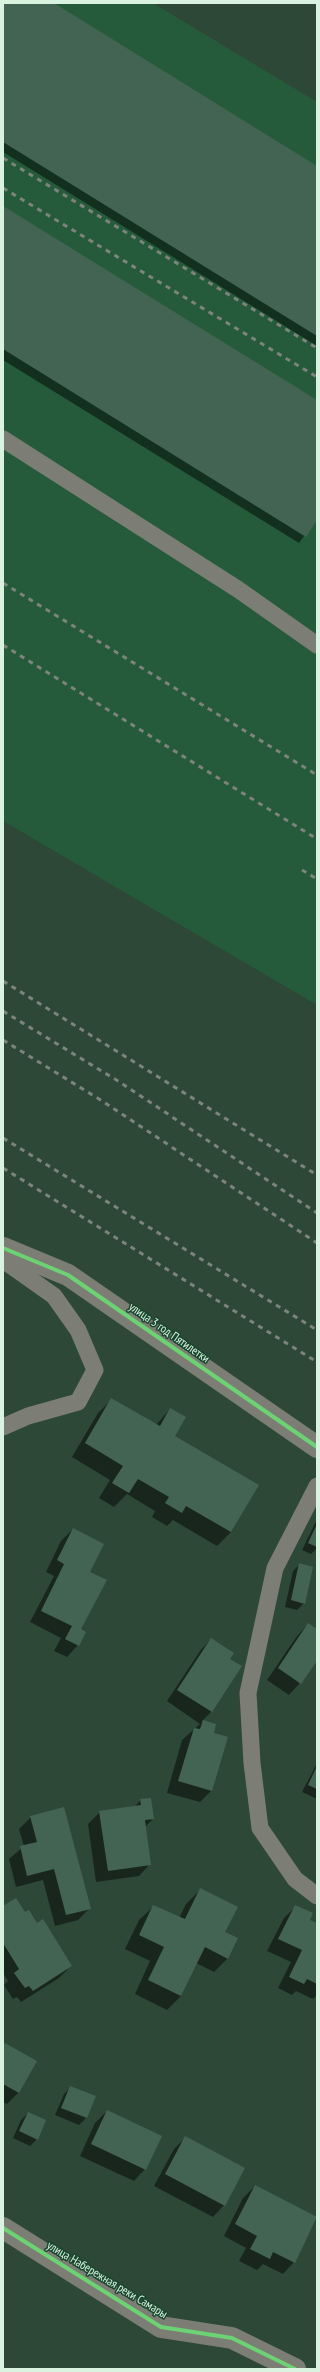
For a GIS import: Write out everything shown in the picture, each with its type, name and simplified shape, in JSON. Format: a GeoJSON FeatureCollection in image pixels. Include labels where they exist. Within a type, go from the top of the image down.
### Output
{"type":"FeatureCollection","features":[{"type":"Feature","properties":{"kind":"street","name":"улица 3 год Пятилетки"},"geometry":{"type":"LineString","coordinates":[[3,1248],[68,1275],[317,1448]]}},
{"type":"Feature","properties":{"kind":"street","name":"улица Набережная реки Самары"},"geometry":{"type":"LineString","coordinates":[[3,2228],[162,2327],[232,2338],[295,2369]]}},
{"type":"Feature","properties":{"kind":"lane"},"geometry":{"type":"LineString","coordinates":[[3,439],[238,590],[317,645]]}},
{"type":"Feature","properties":{"kind":"lane"},"geometry":{"type":"LineString","coordinates":[[3,1260],[54,1296],[78,1330],[95,1370],[78,1402],[28,1416],[3,1427]]}},
{"type":"Feature","properties":{"kind":"lane"},"geometry":{"type":"LineString","coordinates":[[317,1486],[275,1568],[248,1693],[252,1763],[260,1828],[295,1879],[317,1896]]}},
{"type":"Feature","properties":{"kind":"shaded area"},"geometry":{"type":"Polygon","coordinates":[[[3,3],[153,3],[317,102],[317,1005],[3,821],[3,3]]]}},
{"type":"Feature","properties":{"kind":"building"},"geometry":{"type":"Polygon","coordinates":[[[3,3],[54,3],[317,166],[317,336],[3,142],[3,3]]]}},
{"type":"Feature","properties":{"kind":"building"},"geometry":{"type":"Polygon","coordinates":[[[3,206],[317,400],[317,520],[306,537],[3,349],[3,206]]]}},
{"type":"Feature","properties":{"kind":"building"},"geometry":{"type":"Polygon","coordinates":[[[111,1398],[160,1426],[170,1408],[186,1417],[175,1436],[259,1485],[231,1532],[186,1506],[182,1513],[165,1503],[169,1497],[138,1479],[129,1493],[112,1483],[123,1466],[85,1443],[111,1398]]]}},
{"type":"Feature","properties":{"kind":"building"},"geometry":{"type":"Polygon","coordinates":[[[317,1524],[317,1547],[308,1543],[317,1524]]]}},
{"type":"Feature","properties":{"kind":"building"},"geometry":{"type":"Polygon","coordinates":[[[73,1528],[104,1544],[90,1572],[107,1580],[81,1629],[86,1632],[79,1646],[65,1639],[72,1626],[41,1611],[64,1564],[57,1560],[73,1528]]]}},
{"type":"Feature","properties":{"kind":"building"},"geometry":{"type":"Polygon","coordinates":[[[299,1563],[313,1567],[305,1604],[291,1600],[299,1563]]]}},
{"type":"Feature","properties":{"kind":"building"},"geometry":{"type":"Polygon","coordinates":[[[308,1623],[317,1629],[317,1661],[301,1684],[278,1668],[308,1623]]]}},
{"type":"Feature","properties":{"kind":"building"},"geometry":{"type":"Polygon","coordinates":[[[211,1638],[234,1653],[230,1659],[242,1666],[212,1712],[177,1690],[211,1638]]]}},
{"type":"Feature","properties":{"kind":"building"},"geometry":{"type":"Polygon","coordinates":[[[203,1720],[216,1724],[214,1733],[228,1737],[212,1791],[178,1781],[194,1728],[200,1729],[203,1720]]]}},
{"type":"Feature","properties":{"kind":"building"},"geometry":{"type":"Polygon","coordinates":[[[317,1766],[317,1789],[308,1785],[317,1766]]]}},
{"type":"Feature","properties":{"kind":"building"},"geometry":{"type":"Polygon","coordinates":[[[151,1798],[154,1819],[145,1820],[151,1865],[108,1871],[99,1811],[141,1805],[140,1799],[151,1798]]]}},
{"type":"Feature","properties":{"kind":"building"},"geometry":{"type":"Polygon","coordinates":[[[64,1807],[91,1909],[66,1915],[54,1869],[27,1876],[20,1846],[37,1842],[30,1816],[64,1807]]]}},
{"type":"Feature","properties":{"kind":"building"},"geometry":{"type":"Polygon","coordinates":[[[200,1888],[238,1907],[225,1932],[238,1938],[228,1959],[205,1947],[181,1996],[148,1980],[164,1947],[139,1935],[153,1905],[185,1919],[200,1888]]]}},
{"type":"Feature","properties":{"kind":"building"},"geometry":{"type":"Polygon","coordinates":[[[16,1898],[25,1912],[29,1910],[37,1923],[43,1919],[72,1966],[33,1991],[29,1986],[25,1988],[14,1973],[19,1969],[3,1943],[3,1906],[16,1898]]]}},
{"type":"Feature","properties":{"kind":"building"},"geometry":{"type":"Polygon","coordinates":[[[295,1905],[313,1913],[310,1920],[317,1923],[317,1984],[307,1979],[304,1984],[289,1977],[302,1950],[278,1939],[295,1905]]]}},
{"type":"Feature","properties":{"kind":"building"},"geometry":{"type":"Polygon","coordinates":[[[3,2042],[37,2061],[19,2093],[3,2084],[3,2042]]]}},
{"type":"Feature","properties":{"kind":"building"},"geometry":{"type":"Polygon","coordinates":[[[70,2086],[96,2096],[87,2118],[61,2108],[70,2086]]]}},
{"type":"Feature","properties":{"kind":"building"},"geometry":{"type":"Polygon","coordinates":[[[107,2110],[162,2136],[146,2170],[91,2144],[107,2110]]]}},
{"type":"Feature","properties":{"kind":"building"},"geometry":{"type":"Polygon","coordinates":[[[28,2112],[46,2120],[38,2140],[19,2131],[28,2112]]]}},
{"type":"Feature","properties":{"kind":"building"},"geometry":{"type":"Polygon","coordinates":[[[185,2136],[245,2168],[225,2206],[165,2174],[185,2136]]]}},
{"type":"Feature","properties":{"kind":"building"},"geometry":{"type":"Polygon","coordinates":[[[255,2185],[317,2217],[295,2263],[273,2252],[270,2259],[250,2249],[257,2236],[235,2224],[255,2185]]]}},
{"type":"Feature","properties":{"kind":"railway"},"geometry":{"type":"LineString","coordinates":[[3,158],[317,348]]}},
{"type":"Feature","properties":{"kind":"railway"},"geometry":{"type":"LineString","coordinates":[[3,188],[317,377]]}},
{"type":"Feature","properties":{"kind":"railway"},"geometry":{"type":"LineString","coordinates":[[3,583],[317,775]]}},
{"type":"Feature","properties":{"kind":"railway"},"geometry":{"type":"LineString","coordinates":[[3,645],[317,839]]}},
{"type":"Feature","properties":{"kind":"railway"},"geometry":{"type":"LineString","coordinates":[[302,870],[317,879]]}},
{"type":"Feature","properties":{"kind":"railway"},"geometry":{"type":"LineString","coordinates":[[3,981],[317,1175]]}},
{"type":"Feature","properties":{"kind":"railway"},"geometry":{"type":"LineString","coordinates":[[3,1011],[118,1081],[317,1213]]}},
{"type":"Feature","properties":{"kind":"railway"},"geometry":{"type":"LineString","coordinates":[[3,1040],[99,1099],[317,1243]]}},
{"type":"Feature","properties":{"kind":"railway"},"geometry":{"type":"LineString","coordinates":[[3,1138],[317,1330]]}},
{"type":"Feature","properties":{"kind":"railway"},"geometry":{"type":"LineString","coordinates":[[3,1168],[317,1362]]}},
{"type":"Feature","properties":{"kind":"cycle path"},"geometry":{"type":"LineString","coordinates":[[3,1248],[68,1275],[317,1447]]}},
{"type":"Feature","properties":{"kind":"cycle path"},"geometry":{"type":"LineString","coordinates":[[3,2228],[161,2327],[232,2338],[295,2369]]}}]}
